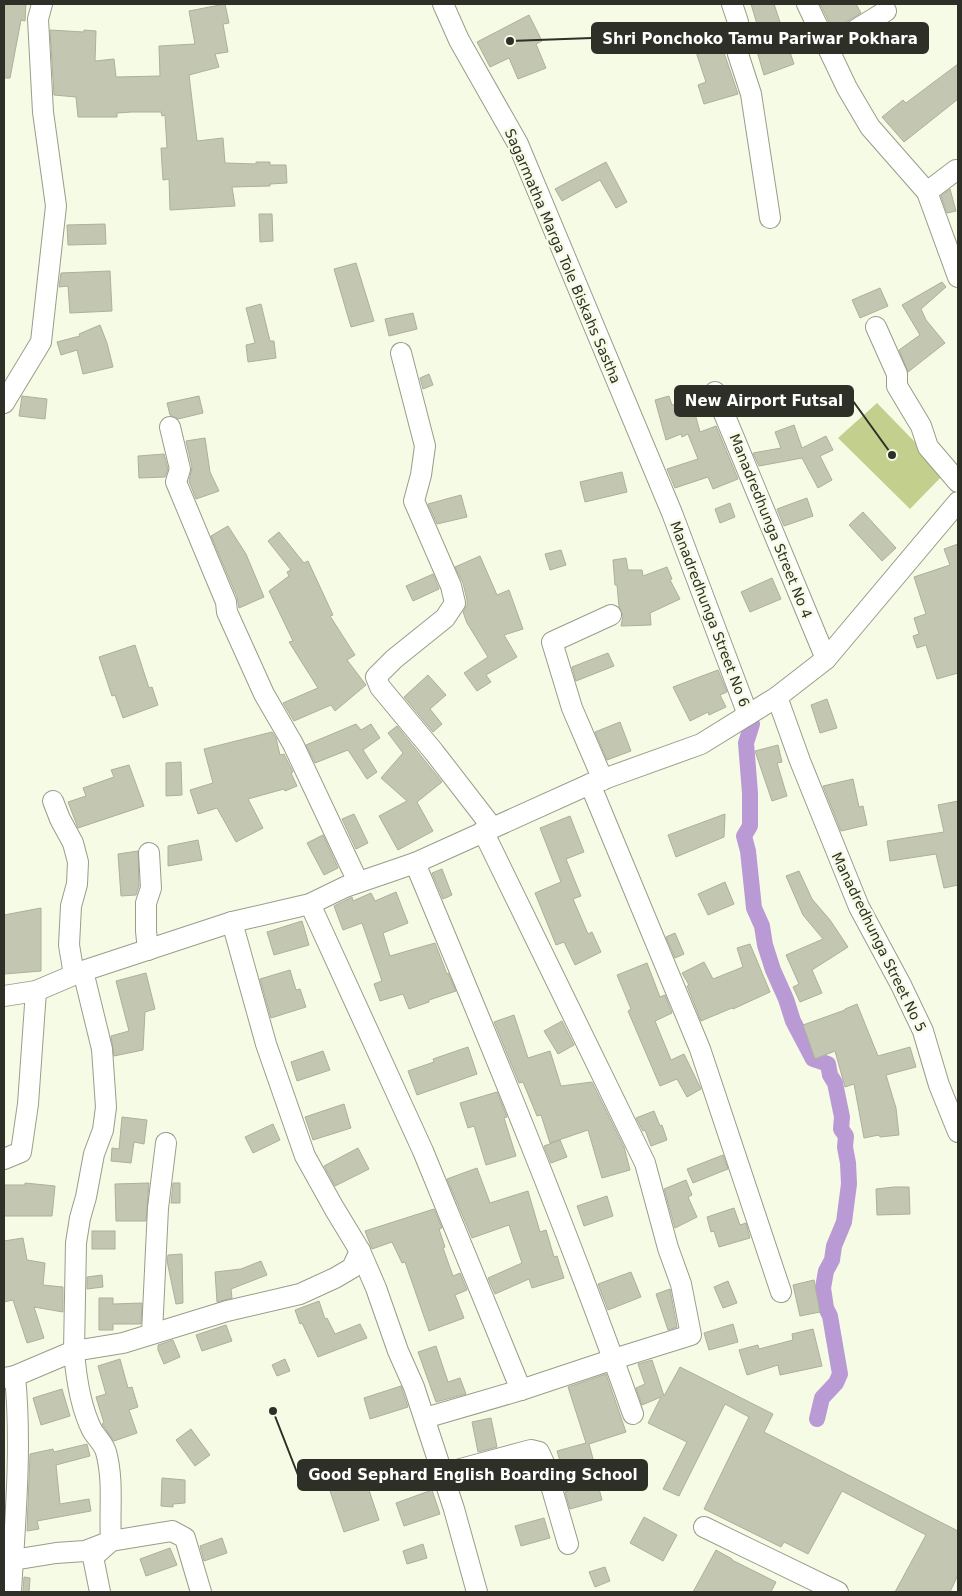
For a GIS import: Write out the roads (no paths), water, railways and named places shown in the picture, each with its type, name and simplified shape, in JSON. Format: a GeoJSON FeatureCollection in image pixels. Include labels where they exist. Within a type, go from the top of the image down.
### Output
{"type":"FeatureCollection","features":[{"type":"Feature","properties":{"kind":"street"},"geometry":{"type":"LineString","coordinates":[[4,403],[41,342],[56,206],[43,112],[38,19],[42,4]]}},
{"type":"Feature","properties":{"kind":"street","name":"Sagarmatha Marga Tole Biskahs Sastha"},"geometry":{"type":"LineString","coordinates":[[444,4],[459,40],[518,144],[672,512]]}},
{"type":"Feature","properties":{"kind":"street"},"geometry":{"type":"LineString","coordinates":[[732,4],[738,22],[738,54],[751,94],[770,218]]}},
{"type":"Feature","properties":{"kind":"street"},"geometry":{"type":"LineString","coordinates":[[807,4],[847,88],[870,127],[927,192],[958,277]]}},
{"type":"Feature","properties":{"kind":"street"},"geometry":{"type":"LineString","coordinates":[[828,47],[886,11]]}},
{"type":"Feature","properties":{"kind":"street"},"geometry":{"type":"LineString","coordinates":[[927,192],[956,170]]}},
{"type":"Feature","properties":{"kind":"street"},"geometry":{"type":"LineString","coordinates":[[876,327],[896,374],[896,386],[921,426],[928,447],[958,482]]}},
{"type":"Feature","properties":{"kind":"street"},"geometry":{"type":"LineString","coordinates":[[401,353],[426,446],[414,501],[451,586],[455,603],[445,618],[394,659],[376,677],[380,688],[434,752],[487,829],[645,1163],[668,1248],[681,1284],[691,1336],[614,1359],[522,1390],[426,1418]]}},
{"type":"Feature","properties":{"kind":"street","name":"Manadredhunga Street No 4"},"geometry":{"type":"LineString","coordinates":[[715,392],[826,659]]}},
{"type":"Feature","properties":{"kind":"street"},"geometry":{"type":"LineString","coordinates":[[170,427],[180,469],[176,482],[226,602],[227,612],[264,694],[293,744],[358,882]]}},
{"type":"Feature","properties":{"kind":"street"},"geometry":{"type":"LineString","coordinates":[[4,996],[36,991],[78,973],[232,922],[310,904],[358,882],[415,863],[487,829],[597,782],[701,744],[777,697],[826,659],[956,510]]}},
{"type":"Feature","properties":{"kind":"street","name":"Manadredhunga Street No 6"},"geometry":{"type":"LineString","coordinates":[[672,512],[748,715]]}},
{"type":"Feature","properties":{"kind":"street"},"geometry":{"type":"LineString","coordinates":[[611,615],[552,642],[597,782],[700,1049],[781,1292]]}},
{"type":"Feature","properties":{"kind":"street","name":"Manadredhunga Street No 5"},"geometry":{"type":"LineString","coordinates":[[777,697],[800,761],[859,907],[901,985],[923,1031],[939,1086],[958,1132]]}},
{"type":"Feature","properties":{"kind":"street"},"geometry":{"type":"LineString","coordinates":[[54,801],[60,819],[73,844],[78,862],[77,884],[71,906],[69,945],[102,1049],[106,1106],[103,1130],[94,1154],[76,1243],[74,1351],[76,1375],[83,1403],[92,1429],[106,1450],[111,1477],[112,1541]]}},
{"type":"Feature","properties":{"kind":"street"},"geometry":{"type":"LineString","coordinates":[[148,950],[146,903],[151,888],[150,853]]}},
{"type":"Feature","properties":{"kind":"street"},"geometry":{"type":"LineString","coordinates":[[415,863],[510,1092],[614,1359],[633,1414]]}},
{"type":"Feature","properties":{"kind":"street"},"geometry":{"type":"LineString","coordinates":[[310,904],[423,1151],[522,1390]]}},
{"type":"Feature","properties":{"kind":"street"},"geometry":{"type":"LineString","coordinates":[[232,922],[266,1044],[305,1156],[360,1251],[426,1418],[477,1592]]}},
{"type":"Feature","properties":{"kind":"street"},"geometry":{"type":"LineString","coordinates":[[4,1159],[21,1152],[28,1104],[36,991]]}},
{"type":"Feature","properties":{"kind":"street"},"geometry":{"type":"LineString","coordinates":[[152,1333],[158,1208],[166,1143]]}},
{"type":"Feature","properties":{"kind":"street"},"geometry":{"type":"LineString","coordinates":[[11,1592],[16,1531],[18,1407],[10,1377],[74,1351],[123,1343],[227,1311],[300,1294],[352,1268],[360,1251]]}},
{"type":"Feature","properties":{"kind":"street"},"geometry":{"type":"LineString","coordinates":[[442,1474],[531,1450],[539,1452],[545,1465],[568,1544]]}},
{"type":"Feature","properties":{"kind":"street"},"geometry":{"type":"LineString","coordinates":[[704,1527],[838,1592]]}},
{"type":"Feature","properties":{"kind":"street"},"geometry":{"type":"LineString","coordinates":[[13,1560],[56,1553],[85,1551],[112,1541],[172,1532],[185,1538],[201,1592]]}},
{"type":"Feature","properties":{"kind":"street"},"geometry":{"type":"LineString","coordinates":[[100,1592],[93,1557],[112,1541]]}},
{"type":"Feature","properties":{"kind":"waterway"},"geometry":{"type":"LineString","coordinates":[[754,706],[749,710],[749,719],[752,724],[746,743],[750,793],[750,826],[744,836],[748,851],[754,908],[762,926],[765,945],[773,970],[786,999],[793,1021],[813,1059],[828,1064],[830,1075],[835,1083],[842,1117],[841,1129],[846,1136],[845,1147],[849,1184],[844,1222],[834,1246],[832,1260],[826,1271],[823,1288],[840,1374],[836,1383],[822,1398],[817,1419]]}},
{"type":"Feature","properties":{"kind":"place","name":"Shri Ponchoko Tamu Pariwar Pokhara"},"geometry":{"type":"Point","coordinates":[510,41]}},
{"type":"Feature","properties":{"kind":"place","name":"New Airport Futsal"},"geometry":{"type":"Point","coordinates":[892,455]}},
{"type":"Feature","properties":{"kind":"place","name":"Good Sephard English Boarding School"},"geometry":{"type":"Point","coordinates":[273,1411]}}]}
